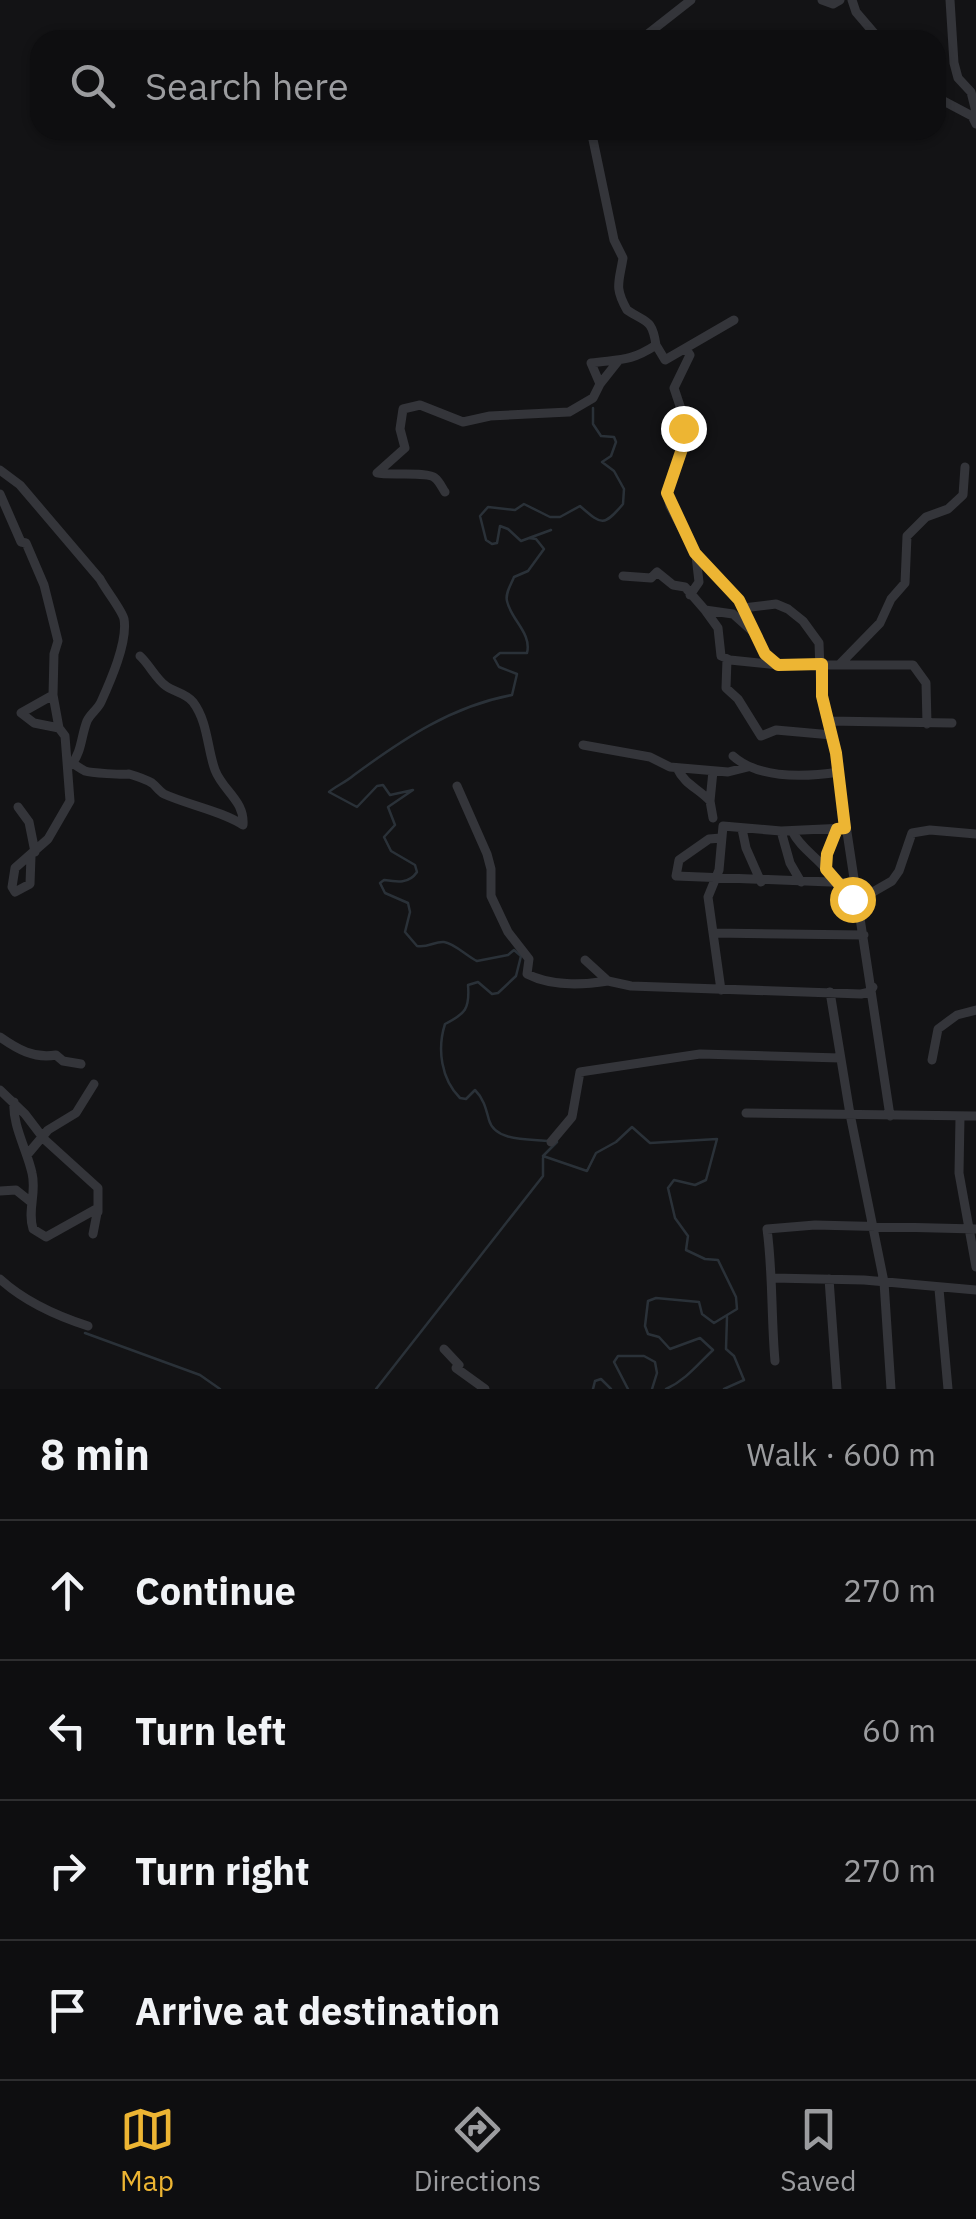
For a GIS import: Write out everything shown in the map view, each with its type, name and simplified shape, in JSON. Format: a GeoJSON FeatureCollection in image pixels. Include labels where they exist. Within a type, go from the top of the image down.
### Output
{"type":"FeatureCollection","features":[{"type":"Feature","properties":{"kind":"street"},"geometry":{"type":"LineString","coordinates":[[653,30],[692,0]]}},
{"type":"Feature","properties":{"kind":"street"},"geometry":{"type":"LineString","coordinates":[[822,0],[833,4],[840,0]]}},
{"type":"Feature","properties":{"kind":"street"},"geometry":{"type":"LineString","coordinates":[[852,0],[856,12],[871,30]]}},
{"type":"Feature","properties":{"kind":"street"},"geometry":{"type":"LineString","coordinates":[[950,0],[954,62],[976,112]]}},
{"type":"Feature","properties":{"kind":"street"},"geometry":{"type":"LineString","coordinates":[[946,102],[972,116],[976,124]]}},
{"type":"Feature","properties":{"kind":"street"},"geometry":{"type":"LineString","coordinates":[[593,140],[599,179],[606,192],[607,214],[622,258],[616,282],[620,297],[627,310],[646,320],[654,330],[656,345],[665,360],[734,320]]}},
{"type":"Feature","properties":{"kind":"street"},"geometry":{"type":"LineString","coordinates":[[600,384],[591,363],[634,359],[656,345]]}},
{"type":"Feature","properties":{"kind":"street"},"geometry":{"type":"LineString","coordinates":[[686,349],[690,355],[674,388],[683,415],[684,443],[667,493],[695,553],[699,582],[690,595]]}},
{"type":"Feature","properties":{"kind":"street"},"geometry":{"type":"LineString","coordinates":[[446,492],[435,477],[376,474],[405,448],[400,429],[403,409],[420,405],[463,422],[490,416],[569,412],[593,398],[619,360]]}},
{"type":"Feature","properties":{"kind":"street"},"geometry":{"type":"LineString","coordinates":[[840,664],[880,623],[905,583],[908,536],[926,517],[948,509],[963,495],[964,467]]}},
{"type":"Feature","properties":{"kind":"street"},"geometry":{"type":"LineString","coordinates":[[0,470],[35,502],[100,579],[106,594],[124,615],[124,633],[114,670],[100,704],[87,720],[70,764]]}},
{"type":"Feature","properties":{"kind":"street"},"geometry":{"type":"LineString","coordinates":[[0,494],[10,522],[38,567],[55,625],[58,641],[53,695],[70,764],[70,801],[48,839],[33,854],[15,868],[6,878],[16,892],[30,884],[33,854],[29,822],[18,807]]}},
{"type":"Feature","properties":{"kind":"street"},"geometry":{"type":"LineString","coordinates":[[695,553],[732,591],[765,654],[778,665]]}},
{"type":"Feature","properties":{"kind":"street"},"geometry":{"type":"LineString","coordinates":[[624,576],[652,578],[657,572],[685,588],[718,628],[721,656],[727,658],[778,665],[913,665],[926,683],[927,724]]}},
{"type":"Feature","properties":{"kind":"street"},"geometry":{"type":"LineString","coordinates":[[742,608],[776,604],[802,621],[819,643],[820,684],[838,772],[841,829],[859,905],[890,1116]]}},
{"type":"Feature","properties":{"kind":"street"},"geometry":{"type":"LineString","coordinates":[[704,610],[733,614],[754,632]]}},
{"type":"Feature","properties":{"kind":"street"},"geometry":{"type":"LineString","coordinates":[[70,764],[87,772],[130,774],[211,814],[226,814],[244,827],[238,802],[228,793],[216,770],[207,734],[192,701],[166,686],[140,656]]}},
{"type":"Feature","properties":{"kind":"street"},"geometry":{"type":"LineString","coordinates":[[727,658],[726,688],[738,699],[761,736],[776,730],[832,735]]}},
{"type":"Feature","properties":{"kind":"street"},"geometry":{"type":"LineString","coordinates":[[53,695],[20,714],[34,723],[59,728]]}},
{"type":"Feature","properties":{"kind":"street"},"geometry":{"type":"LineString","coordinates":[[828,721],[952,724]]}},
{"type":"Feature","properties":{"kind":"street"},"geometry":{"type":"LineString","coordinates":[[583,744],[650,757],[677,768],[728,772],[748,767]]}},
{"type":"Feature","properties":{"kind":"street"},"geometry":{"type":"LineString","coordinates":[[733,756],[748,767],[773,774],[838,772]]}},
{"type":"Feature","properties":{"kind":"street"},"geometry":{"type":"LineString","coordinates":[[677,768],[690,787],[703,792],[710,801]]}},
{"type":"Feature","properties":{"kind":"street"},"geometry":{"type":"LineString","coordinates":[[713,771],[710,801],[714,818]]}},
{"type":"Feature","properties":{"kind":"street"},"geometry":{"type":"LineString","coordinates":[[458,786],[491,870],[491,896],[508,932],[530,959],[527,974],[536,979],[861,994],[870,992],[872,987]]}},
{"type":"Feature","properties":{"kind":"street"},"geometry":{"type":"LineString","coordinates":[[721,990],[708,897],[716,880],[723,826],[786,831],[841,829]]}},
{"type":"Feature","properties":{"kind":"street"},"geometry":{"type":"LineString","coordinates":[[742,829],[761,882]]}},
{"type":"Feature","properties":{"kind":"street"},"geometry":{"type":"LineString","coordinates":[[826,869],[827,854],[841,829]]}},
{"type":"Feature","properties":{"kind":"street"},"geometry":{"type":"LineString","coordinates":[[859,905],[892,881],[912,833],[930,830],[976,834]]}},
{"type":"Feature","properties":{"kind":"street"},"geometry":{"type":"LineString","coordinates":[[786,831],[859,905]]}},
{"type":"Feature","properties":{"kind":"street"},"geometry":{"type":"LineString","coordinates":[[786,831],[790,863],[800,882]]}},
{"type":"Feature","properties":{"kind":"street"},"geometry":{"type":"LineString","coordinates":[[721,838],[709,839],[679,860],[676,876],[855,884]]}},
{"type":"Feature","properties":{"kind":"street"},"geometry":{"type":"LineString","coordinates":[[714,933],[864,935]]}},
{"type":"Feature","properties":{"kind":"street"},"geometry":{"type":"LineString","coordinates":[[585,960],[608,981]]}},
{"type":"Feature","properties":{"kind":"street"},"geometry":{"type":"LineString","coordinates":[[830,992],[884,1282],[891,1389]]}},
{"type":"Feature","properties":{"kind":"street"},"geometry":{"type":"LineString","coordinates":[[932,1060],[938,1029],[957,1015],[976,1010]]}},
{"type":"Feature","properties":{"kind":"street"},"geometry":{"type":"LineString","coordinates":[[0,1037],[41,1058],[56,1056],[80,1064]]}},
{"type":"Feature","properties":{"kind":"street"},"geometry":{"type":"LineString","coordinates":[[551,1142],[572,1117],[580,1072],[700,1054],[840,1058]]}},
{"type":"Feature","properties":{"kind":"street"},"geometry":{"type":"LineString","coordinates":[[27,1156],[48,1130],[76,1113],[94,1084]]}},
{"type":"Feature","properties":{"kind":"street"},"geometry":{"type":"LineString","coordinates":[[0,1090],[14,1102],[44,1139],[98,1188],[98,1208],[41,1237],[29,1216],[34,1188],[13,1113],[14,1102]]}},
{"type":"Feature","properties":{"kind":"street"},"geometry":{"type":"LineString","coordinates":[[746,1114],[976,1116]]}},
{"type":"Feature","properties":{"kind":"street"},"geometry":{"type":"LineString","coordinates":[[960,1116],[959,1173],[976,1266]]}},
{"type":"Feature","properties":{"kind":"street"},"geometry":{"type":"LineString","coordinates":[[0,1190],[16,1190],[32,1202]]}},
{"type":"Feature","properties":{"kind":"street"},"geometry":{"type":"LineString","coordinates":[[775,1361],[767,1228],[798,1225],[972,1229]]}},
{"type":"Feature","properties":{"kind":"street"},"geometry":{"type":"LineString","coordinates":[[773,1278],[976,1290]]}},
{"type":"Feature","properties":{"kind":"street"},"geometry":{"type":"LineString","coordinates":[[0,1279],[64,1318],[88,1326]]}},
{"type":"Feature","properties":{"kind":"street"},"geometry":{"type":"LineString","coordinates":[[830,1279],[837,1389]]}},
{"type":"Feature","properties":{"kind":"street"},"geometry":{"type":"LineString","coordinates":[[939,1289],[948,1389]]}},
{"type":"Feature","properties":{"kind":"street"},"geometry":{"type":"LineString","coordinates":[[444,1349],[459,1365],[456,1368],[486,1389]]}},
{"type":"Feature","properties":{"kind":"waterway"},"geometry":{"type":"LineString","coordinates":[[549,1141],[514,1138],[498,1132],[478,1093],[475,1090],[466,1099],[460,1098],[442,1063],[445,1024],[465,1010],[468,985],[478,982],[492,994],[498,993],[516,976],[521,956],[514,950],[508,955],[477,961],[448,943],[417,946],[405,932],[408,903],[385,893],[380,883],[406,880],[417,872],[415,865],[391,851],[384,837],[395,825],[388,807],[413,790],[390,795],[383,785],[377,786],[357,807],[329,792],[429,726],[469,707],[512,695],[517,674],[499,667],[494,658],[500,653],[527,653],[528,646],[509,608],[507,595],[514,577],[528,571],[544,549],[536,539],[529,538],[551,530],[521,541],[500,526],[497,543],[492,544],[486,540],[480,516],[488,507],[515,510],[524,504],[550,517],[560,517],[580,506],[598,520],[611,517],[623,504],[624,489],[614,471],[602,462],[611,456],[616,442],[614,437],[601,436],[593,424],[593,408]]}},
{"type":"Feature","properties":{"kind":"waterway"},"geometry":{"type":"LineString","coordinates":[[557,1142],[543,1156],[587,1171],[596,1153],[632,1127],[650,1143],[717,1139],[706,1180],[695,1185],[674,1180],[668,1188],[675,1218],[688,1236],[686,1250],[718,1260],[736,1297],[737,1309],[714,1323],[702,1314],[699,1302],[656,1298],[648,1301],[648,1334],[659,1337],[670,1349],[700,1338],[713,1350],[666,1389]]}},
{"type":"Feature","properties":{"kind":"waterway"},"geometry":{"type":"LineString","coordinates":[[376,1389],[543,1176],[543,1158]]}},
{"type":"Feature","properties":{"kind":"waterway"},"geometry":{"type":"LineString","coordinates":[[724,1389],[744,1380],[734,1356],[726,1349],[727,1317]]}},
{"type":"Feature","properties":{"kind":"waterway"},"geometry":{"type":"LineString","coordinates":[[85,1333],[200,1375],[220,1389]]}},
{"type":"Feature","properties":{"kind":"waterway"},"geometry":{"type":"LineString","coordinates":[[628,1389],[614,1362],[618,1356],[644,1356],[655,1362],[657,1373],[652,1389]]}},
{"type":"Feature","properties":{"kind":"waterway"},"geometry":{"type":"LineString","coordinates":[[593,1389],[595,1381],[601,1379],[611,1389]]}},
{"type":"Feature","properties":{"kind":"route"},"geometry":{"type":"LineString","coordinates":[[683,428],[684,443],[667,493],[695,553],[739,600],[765,654],[778,665],[822,664],[824,714],[836,753],[845,828],[837,829],[832,838],[826,869],[852,899]]}}]}
